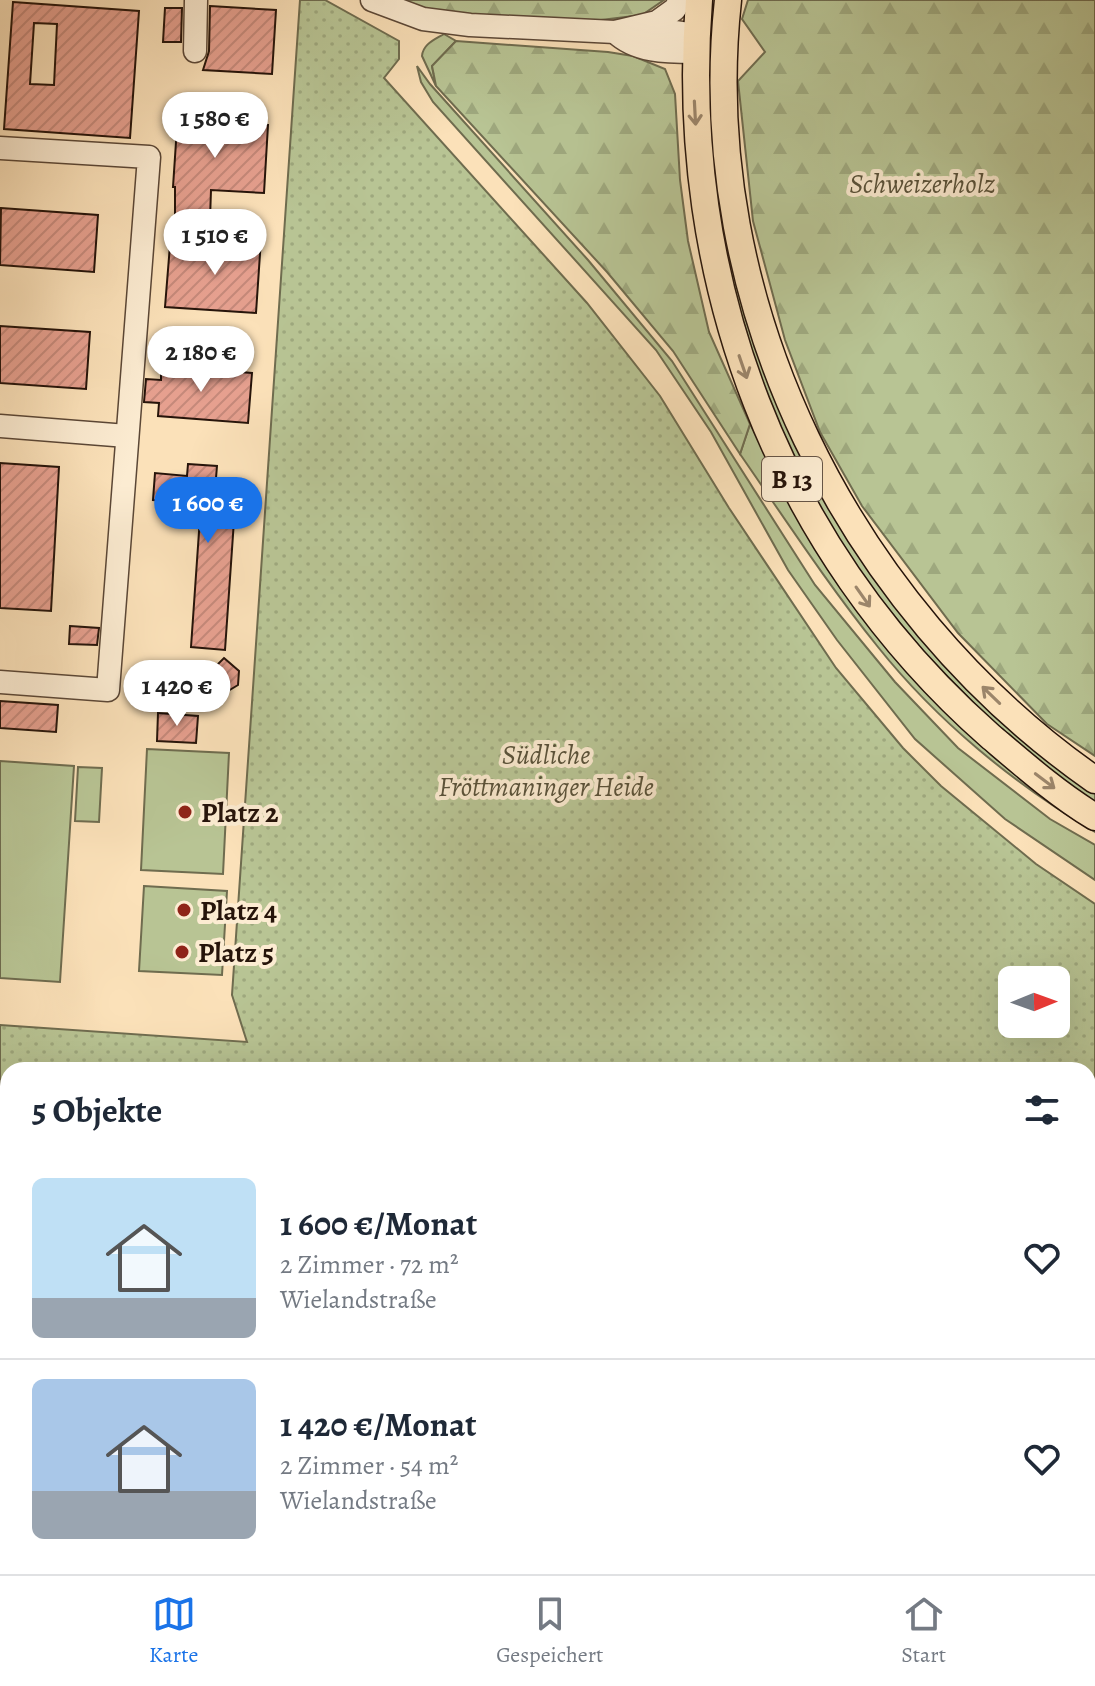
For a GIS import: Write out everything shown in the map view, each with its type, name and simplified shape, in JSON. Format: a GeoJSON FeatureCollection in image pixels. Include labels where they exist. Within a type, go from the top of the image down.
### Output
{"type":"FeatureCollection","features":[{"type":"Feature","properties":{"kind":"main road","name":"B 13"},"geometry":{"type":"LineString","coordinates":[[699,0],[695,44],[698,160],[717,283],[744,373],[779,455],[816,526],[865,599],[914,661],[956,706],[1021,763],[1095,817]]}},
{"type":"Feature","properties":{"kind":"main road","name":"B 13"},"geometry":{"type":"LineString","coordinates":[[728,0],[725,107],[730,178],[742,245],[756,306],[779,376],[829,485],[880,567],[955,660],[1008,712],[1095,780]]}},
{"type":"Feature","properties":{"kind":"main road"},"geometry":{"type":"LineString","coordinates":[[695,44],[725,45]]}},
{"type":"Feature","properties":{"kind":"street"},"geometry":{"type":"LineString","coordinates":[[195,51],[196,0]]}},
{"type":"Feature","properties":{"kind":"street"},"geometry":{"type":"LineString","coordinates":[[372,0],[396,11],[435,21],[526,29],[660,30],[695,44]]}},
{"type":"Feature","properties":{"kind":"street"},"geometry":{"type":"LineString","coordinates":[[615,32],[657,22],[675,9],[680,0]]}},
{"type":"Feature","properties":{"kind":"street"},"geometry":{"type":"LineString","coordinates":[[0,148],[149,157],[108,690],[0,682]]}},
{"type":"Feature","properties":{"kind":"street"},"geometry":{"type":"LineString","coordinates":[[0,426],[127,436]]}},
{"type":"Feature","properties":{"kind":"green space","name":"Südliche Fröttmaninger Heide"},"geometry":{"type":"Polygon","coordinates":[[[300,0],[325,0],[399,41],[399,59],[384,78],[587,303],[660,396],[729,508],[836,668],[903,748],[941,786],[1036,864],[1095,904],[1095,1062],[0,1062],[0,1025],[247,1042],[232,995],[300,0]]]}},
{"type":"Feature","properties":{"kind":"green space"},"geometry":{"type":"Polygon","coordinates":[[[401,0],[664,0],[642,15],[568,24],[533,24],[425,9],[401,0]]]}},
{"type":"Feature","properties":{"kind":"green space","name":"Schweizerholz"},"geometry":{"type":"Polygon","coordinates":[[[748,0],[1095,0],[1095,756],[1047,724],[958,633],[862,506],[820,432],[785,340],[753,221],[738,81],[765,52],[742,19],[748,0]]]}},
{"type":"Feature","properties":{"kind":"green space"},"geometry":{"type":"Polygon","coordinates":[[[444,34],[456,41],[432,66],[436,86],[422,56],[427,45],[444,34]]]}},
{"type":"Feature","properties":{"kind":"green space"},"geometry":{"type":"Polygon","coordinates":[[[456,41],[608,52],[633,56],[665,69],[675,94],[680,180],[688,241],[709,332],[750,424],[740,454],[673,351],[607,272],[436,86],[432,66],[456,41]]]}},
{"type":"Feature","properties":{"kind":"green space"},"geometry":{"type":"Polygon","coordinates":[[[417,66],[588,260],[672,361],[815,585],[895,682],[958,748],[1050,819],[1095,845],[1095,880],[1005,819],[915,739],[837,640],[788,570],[711,432],[656,350],[433,102],[421,82],[417,66]]]}},
{"type":"Feature","properties":{"kind":"green space"},"geometry":{"type":"Polygon","coordinates":[[[711,137],[725,240],[707,143],[711,137]]]}},
{"type":"Feature","properties":{"kind":"green space"},"geometry":{"type":"Polygon","coordinates":[[[727,252],[751,322],[928,642],[974,694],[1095,790],[1095,802],[1051,772],[949,683],[858,572],[817,505],[784,441],[740,323],[727,252]]]}},
{"type":"Feature","properties":{"kind":"green space"},"geometry":{"type":"Polygon","coordinates":[[[750,424],[812,538],[1095,827],[1095,832],[1035,793],[978,749],[925,700],[878,647],[740,454],[750,424]]]}},
{"type":"Feature","properties":{"kind":"green space"},"geometry":{"type":"Polygon","coordinates":[[[147,749],[229,753],[223,874],[141,870],[147,749]]]}},
{"type":"Feature","properties":{"kind":"green space"},"geometry":{"type":"Polygon","coordinates":[[[0,761],[74,766],[60,982],[0,978],[0,761]]]}},
{"type":"Feature","properties":{"kind":"green space"},"geometry":{"type":"Polygon","coordinates":[[[78,767],[102,768],[99,822],[75,821],[78,767]]]}},
{"type":"Feature","properties":{"kind":"green space"},"geometry":{"type":"Polygon","coordinates":[[[144,886],[227,891],[222,975],[139,971],[144,886]]]}},
{"type":"Feature","properties":{"kind":"building"},"geometry":{"type":"Polygon","coordinates":[[[13,2],[139,11],[130,138],[4,129],[13,2]],[[34,23],[30,84],[54,85],[57,24],[34,23]]]}},
{"type":"Feature","properties":{"kind":"building"},"geometry":{"type":"Polygon","coordinates":[[[210,6],[276,10],[272,74],[203,70],[209,51],[210,6]]]}},
{"type":"Feature","properties":{"kind":"building"},"geometry":{"type":"Polygon","coordinates":[[[165,8],[182,8],[181,42],[163,42],[165,8]]]}},
{"type":"Feature","properties":{"kind":"building"},"geometry":{"type":"Polygon","coordinates":[[[179,97],[198,98],[196,121],[268,125],[264,193],[211,190],[210,219],[175,218],[173,187],[179,97]]]}},
{"type":"Feature","properties":{"kind":"building"},"geometry":{"type":"Polygon","coordinates":[[[1,208],[98,215],[94,272],[0,265],[1,208]]]}},
{"type":"Feature","properties":{"kind":"building"},"geometry":{"type":"Polygon","coordinates":[[[227,237],[261,239],[256,313],[165,307],[170,245],[226,249],[227,237]]]}},
{"type":"Feature","properties":{"kind":"building"},"geometry":{"type":"Polygon","coordinates":[[[0,326],[90,332],[86,389],[0,383],[0,326]]]}},
{"type":"Feature","properties":{"kind":"building"},"geometry":{"type":"Polygon","coordinates":[[[161,366],[252,373],[248,423],[158,416],[159,403],[144,402],[146,379],[161,380],[161,366]]]}},
{"type":"Feature","properties":{"kind":"building"},"geometry":{"type":"Polygon","coordinates":[[[0,463],[59,467],[51,611],[0,608],[0,463]]]}},
{"type":"Feature","properties":{"kind":"building"},"geometry":{"type":"Polygon","coordinates":[[[188,464],[217,466],[216,478],[245,480],[243,506],[235,506],[225,650],[191,647],[201,503],[153,500],[155,473],[187,476],[188,464]]]}},
{"type":"Feature","properties":{"kind":"building"},"geometry":{"type":"Polygon","coordinates":[[[70,626],[99,628],[97,645],[69,644],[70,626]]]}},
{"type":"Feature","properties":{"kind":"building"},"geometry":{"type":"Polygon","coordinates":[[[224,658],[239,671],[238,685],[228,691],[217,688],[212,678],[214,668],[224,658]]]}},
{"type":"Feature","properties":{"kind":"building"},"geometry":{"type":"Polygon","coordinates":[[[0,701],[58,705],[56,732],[0,728],[0,701]]]}},
{"type":"Feature","properties":{"kind":"building"},"geometry":{"type":"Polygon","coordinates":[[[158,713],[198,716],[196,743],[157,741],[158,713]]]}},
{"type":"Feature","properties":{"kind":"place","name":"Platz 2"},"geometry":{"type":"Point","coordinates":[185,812]}},
{"type":"Feature","properties":{"kind":"place","name":"Platz 4"},"geometry":{"type":"Point","coordinates":[184,910]}},
{"type":"Feature","properties":{"kind":"place","name":"Platz 5"},"geometry":{"type":"Point","coordinates":[182,952]}}]}
